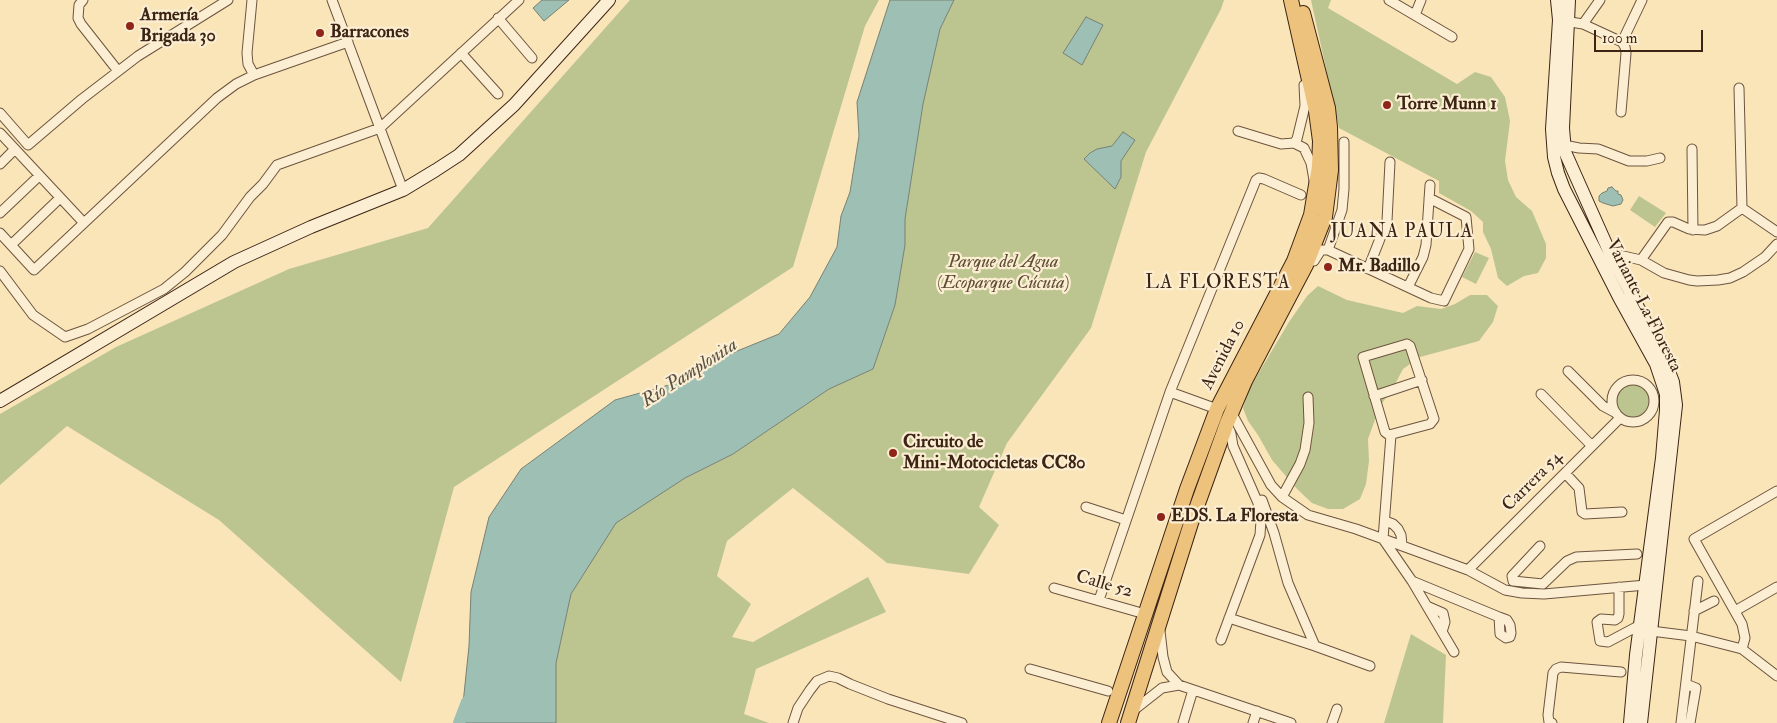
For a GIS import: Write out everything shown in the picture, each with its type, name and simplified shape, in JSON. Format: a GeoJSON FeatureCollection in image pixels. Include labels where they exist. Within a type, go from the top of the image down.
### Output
{"type":"FeatureCollection","features":[{"type":"Feature","properties":{"kind":"main road"},"geometry":{"type":"LineString","coordinates":[[0,402],[234,262],[311,227],[403,190],[458,155],[514,105],[609,0]]}},
{"type":"Feature","properties":{"kind":"main road","name":"Avenida 10"},"geometry":{"type":"LineString","coordinates":[[1110,718],[1114,690],[1126,671],[1187,489],[1217,409],[1294,261],[1307,230],[1316,195],[1320,141],[1316,111],[1291,0]]}},
{"type":"Feature","properties":{"kind":"main road","name":"Avenida 10"},"geometry":{"type":"LineString","coordinates":[[1130,718],[1218,448],[1230,423],[1245,381],[1308,261],[1325,218],[1332,146],[1328,108],[1300,0]]}},
{"type":"Feature","properties":{"kind":"main road","name":"Variante La Floresta"},"geometry":{"type":"LineString","coordinates":[[1557,0],[1564,21],[1564,145],[1574,174],[1610,254],[1614,274]]}},
{"type":"Feature","properties":{"kind":"main road","name":"Variante La Floresta"},"geometry":{"type":"LineString","coordinates":[[1569,0],[1564,21],[1552,129],[1554,157],[1564,189],[1663,356],[1673,382],[1676,405],[1657,533],[1646,628],[1630,723]]}},
{"type":"Feature","properties":{"kind":"main road","name":"Variante La Floresta"},"geometry":{"type":"LineString","coordinates":[[1642,723],[1646,585],[1657,533]]}},
{"type":"Feature","properties":{"kind":"main road"},"geometry":{"type":"LineString","coordinates":[[1126,671],[1144,673]]}},
{"type":"Feature","properties":{"kind":"main road"},"geometry":{"type":"LineString","coordinates":[[1114,690],[1130,689],[1138,694]]}},
{"type":"Feature","properties":{"kind":"street"},"geometry":{"type":"LineString","coordinates":[[83,0],[79,5],[78,18],[91,38],[118,71]]}},
{"type":"Feature","properties":{"kind":"street"},"geometry":{"type":"LineString","coordinates":[[0,113],[28,145],[82,99],[138,56],[228,0]]}},
{"type":"Feature","properties":{"kind":"street"},"geometry":{"type":"LineString","coordinates":[[252,0],[247,53],[248,64],[254,76]]}},
{"type":"Feature","properties":{"kind":"street"},"geometry":{"type":"LineString","coordinates":[[332,0],[403,190]]}},
{"type":"Feature","properties":{"kind":"street"},"geometry":{"type":"LineString","coordinates":[[0,271],[33,315],[65,337],[88,329],[164,288],[185,272],[222,235],[277,165],[380,128],[519,0]]}},
{"type":"Feature","properties":{"kind":"street"},"geometry":{"type":"LineString","coordinates":[[1389,0],[1452,37]]}},
{"type":"Feature","properties":{"kind":"street"},"geometry":{"type":"LineString","coordinates":[[1415,15],[1421,0]]}},
{"type":"Feature","properties":{"kind":"street"},"geometry":{"type":"LineString","coordinates":[[1583,24],[1600,0]]}},
{"type":"Feature","properties":{"kind":"street"},"geometry":{"type":"LineString","coordinates":[[1622,42],[1642,0]]}},
{"type":"Feature","properties":{"kind":"street"},"geometry":{"type":"LineString","coordinates":[[498,18],[532,58]]}},
{"type":"Feature","properties":{"kind":"street"},"geometry":{"type":"LineString","coordinates":[[1564,21],[1583,24],[1622,42],[1626,53],[1621,112]]}},
{"type":"Feature","properties":{"kind":"street"},"geometry":{"type":"LineString","coordinates":[[0,234],[34,270],[217,98],[236,84],[348,42]]}},
{"type":"Feature","properties":{"kind":"street"},"geometry":{"type":"LineString","coordinates":[[1294,143],[1297,138],[1306,98],[1299,58],[1302,47]]}},
{"type":"Feature","properties":{"kind":"street"},"geometry":{"type":"LineString","coordinates":[[461,53],[498,94]]}},
{"type":"Feature","properties":{"kind":"street"},"geometry":{"type":"LineString","coordinates":[[1739,88],[1742,208]]}},
{"type":"Feature","properties":{"kind":"street"},"geometry":{"type":"LineString","coordinates":[[1238,131],[1281,144],[1294,143],[1304,148],[1311,163],[1316,195]]}},
{"type":"Feature","properties":{"kind":"street"},"geometry":{"type":"LineString","coordinates":[[0,133],[84,223]]}},
{"type":"Feature","properties":{"kind":"street"},"geometry":{"type":"LineString","coordinates":[[1328,250],[1342,210],[1344,142]]}},
{"type":"Feature","properties":{"kind":"street"},"geometry":{"type":"LineString","coordinates":[[1564,145],[1598,149],[1629,161],[1647,161],[1660,158]]}},
{"type":"Feature","properties":{"kind":"street"},"geometry":{"type":"LineString","coordinates":[[0,164],[15,149]]}},
{"type":"Feature","properties":{"kind":"street"},"geometry":{"type":"LineString","coordinates":[[1692,149],[1693,230]]}},
{"type":"Feature","properties":{"kind":"street"},"geometry":{"type":"LineString","coordinates":[[1368,269],[1387,221],[1390,162]]}},
{"type":"Feature","properties":{"kind":"street"},"geometry":{"type":"LineString","coordinates":[[0,213],[39,176]]}},
{"type":"Feature","properties":{"kind":"street"},"geometry":{"type":"LineString","coordinates":[[1099,600],[1170,392],[1256,180],[1259,178],[1264,179],[1300,194]]}},
{"type":"Feature","properties":{"kind":"street"},"geometry":{"type":"LineString","coordinates":[[1408,287],[1423,257],[1426,245],[1430,185]]}},
{"type":"Feature","properties":{"kind":"street"},"geometry":{"type":"LineString","coordinates":[[11,245],[60,198]]}},
{"type":"Feature","properties":{"kind":"street"},"geometry":{"type":"LineString","coordinates":[[1308,261],[1314,261],[1321,250],[1328,250],[1431,298],[1444,301],[1469,249],[1466,217],[1429,198]]}},
{"type":"Feature","properties":{"kind":"street"},"geometry":{"type":"LineString","coordinates":[[1641,260],[1668,222],[1673,222],[1693,230],[1704,230],[1717,226],[1742,208]]}},
{"type":"Feature","properties":{"kind":"street"},"geometry":{"type":"LineString","coordinates":[[1742,208],[1777,232]]}},
{"type":"Feature","properties":{"kind":"street"},"geometry":{"type":"LineString","coordinates":[[1610,254],[1641,260],[1664,273],[1697,282],[1730,278],[1743,272],[1766,257],[1777,244]]}},
{"type":"Feature","properties":{"kind":"street"},"geometry":{"type":"LineString","coordinates":[[1405,344],[1409,345],[1422,380],[1434,417],[1433,421],[1430,424],[1391,435],[1387,434],[1363,360],[1364,355],[1405,344]]}},
{"type":"Feature","properties":{"kind":"street"},"geometry":{"type":"LineString","coordinates":[[1568,371],[1603,406],[1618,415],[1633,422],[1640,421],[1651,412],[1654,399],[1648,386],[1642,382],[1629,380],[1617,387],[1612,400],[1618,415]]}},
{"type":"Feature","properties":{"kind":"street"},"geometry":{"type":"LineString","coordinates":[[1374,396],[1422,380]]}},
{"type":"Feature","properties":{"kind":"street"},"geometry":{"type":"LineString","coordinates":[[1170,392],[1217,409]]}},
{"type":"Feature","properties":{"kind":"street"},"geometry":{"type":"LineString","coordinates":[[1541,394],[1592,446]]}},
{"type":"Feature","properties":{"kind":"street"},"geometry":{"type":"LineString","coordinates":[[1282,497],[1300,464],[1304,450],[1309,423],[1308,397]]}},
{"type":"Feature","properties":{"kind":"street","name":"Carrera 54"},"geometry":{"type":"LineString","coordinates":[[1468,570],[1592,446],[1618,415]]}},
{"type":"Feature","properties":{"kind":"street"},"geometry":{"type":"LineString","coordinates":[[1221,640],[1260,535],[1261,520],[1258,503],[1233,446],[1230,423]]}},
{"type":"Feature","properties":{"kind":"street"},"geometry":{"type":"LineString","coordinates":[[1230,423],[1282,497],[1308,515],[1402,545],[1468,570],[1506,590],[1522,594],[1544,589],[1646,585]]}},
{"type":"Feature","properties":{"kind":"street"},"geometry":{"type":"LineString","coordinates":[[1230,423],[1264,504],[1288,583],[1315,646]]}},
{"type":"Feature","properties":{"kind":"street"},"geometry":{"type":"LineString","coordinates":[[1391,435],[1383,539],[1412,581],[1454,652]]}},
{"type":"Feature","properties":{"kind":"street"},"geometry":{"type":"LineString","coordinates":[[1218,448],[1225,444],[1233,446]]}},
{"type":"Feature","properties":{"kind":"street"},"geometry":{"type":"LineString","coordinates":[[1565,473],[1578,488],[1582,512],[1585,514],[1622,512]]}},
{"type":"Feature","properties":{"kind":"street"},"geometry":{"type":"LineString","coordinates":[[1742,649],[1745,638],[1744,632],[1735,611],[1694,539],[1774,493],[1777,503]]}},
{"type":"Feature","properties":{"kind":"street"},"geometry":{"type":"LineString","coordinates":[[1086,507],[1126,520]]}},
{"type":"Feature","properties":{"kind":"street"},"geometry":{"type":"LineString","coordinates":[[1385,521],[1393,524],[1398,529],[1402,545]]}},
{"type":"Feature","properties":{"kind":"street"},"geometry":{"type":"LineString","coordinates":[[1540,546],[1512,578],[1515,582],[1544,589]]}},
{"type":"Feature","properties":{"kind":"street"},"geometry":{"type":"LineString","coordinates":[[1544,589],[1571,558],[1637,554]]}},
{"type":"Feature","properties":{"kind":"street"},"geometry":{"type":"LineString","coordinates":[[1412,581],[1499,616]]}},
{"type":"Feature","properties":{"kind":"street"},"geometry":{"type":"LineString","coordinates":[[1681,723],[1698,581]]}},
{"type":"Feature","properties":{"kind":"street"},"geometry":{"type":"LineString","coordinates":[[1619,587],[1620,614],[1615,620],[1601,619],[1597,622],[1600,641],[1608,642],[1646,628],[1691,636],[1742,649],[1777,676]]}},
{"type":"Feature","properties":{"kind":"street"},"geometry":{"type":"LineString","coordinates":[[1735,611],[1777,587]]}},
{"type":"Feature","properties":{"kind":"street","name":"Calle 52"},"geometry":{"type":"LineString","coordinates":[[1054,588],[1145,614]]}},
{"type":"Feature","properties":{"kind":"street"},"geometry":{"type":"LineString","coordinates":[[1694,612],[1714,601]]}},
{"type":"Feature","properties":{"kind":"street"},"geometry":{"type":"LineString","coordinates":[[1229,618],[1370,666]]}},
{"type":"Feature","properties":{"kind":"street"},"geometry":{"type":"LineString","coordinates":[[1160,625],[1163,657],[1167,672],[1179,685],[1291,723]]}},
{"type":"Feature","properties":{"kind":"street"},"geometry":{"type":"LineString","coordinates":[[1552,723],[1549,722],[1548,716],[1553,674],[1556,669],[1561,667],[1621,672]]}},
{"type":"Feature","properties":{"kind":"street"},"geometry":{"type":"LineString","coordinates":[[1030,669],[1114,690]]}},
{"type":"Feature","properties":{"kind":"street"},"geometry":{"type":"LineString","coordinates":[[793,723],[798,708],[810,690],[817,681],[829,676],[888,699],[962,723]]}},
{"type":"Feature","properties":{"kind":"street"},"geometry":{"type":"LineString","coordinates":[[1686,684],[1696,688],[1690,723]]}},
{"type":"Feature","properties":{"kind":"street"},"geometry":{"type":"LineString","coordinates":[[1130,718],[1162,688],[1179,685]]}},
{"type":"Feature","properties":{"kind":"street"},"geometry":{"type":"LineString","coordinates":[[1183,723],[1192,690]]}},
{"type":"Feature","properties":{"kind":"street"},"geometry":{"type":"LineString","coordinates":[[1332,723],[1337,709]]}},
{"type":"Feature","properties":{"kind":"street"},"geometry":{"type":"LineString","coordinates":[[1253,723],[1257,711]]}},
{"type":"Feature","properties":{"kind":"green space"},"geometry":{"type":"Polygon","coordinates":[[[630,0],[879,0],[865,26],[793,267],[454,487],[401,682],[219,520],[67,426],[0,485],[0,414],[116,347],[289,269],[428,228],[630,0]]]}},
{"type":"Feature","properties":{"kind":"green space","name":"Parque del Agua (Ecoparque Cúcuta)"},"geometry":{"type":"Polygon","coordinates":[[[954,0],[1224,0],[1146,152],[1091,328],[1007,443],[979,507],[999,525],[969,574],[887,563],[793,488],[727,541],[717,576],[751,604],[732,637],[753,642],[868,577],[886,612],[756,669],[744,714],[769,723],[556,723],[556,663],[571,594],[616,522],[685,478],[733,454],[829,389],[873,369],[895,305],[905,245],[905,219],[923,104],[940,29],[954,0]]]}},
{"type":"Feature","properties":{"kind":"green space"},"geometry":{"type":"Polygon","coordinates":[[[1311,0],[1331,0],[1328,8],[1457,84],[1475,72],[1491,77],[1505,97],[1510,121],[1505,161],[1508,180],[1516,197],[1532,211],[1546,244],[1546,258],[1538,273],[1524,276],[1507,286],[1498,278],[1491,249],[1483,232],[1483,222],[1471,211],[1439,193],[1439,181],[1339,128],[1311,0]]]}},
{"type":"Feature","properties":{"kind":"green space"},"geometry":{"type":"Polygon","coordinates":[[[1639,196],[1666,213],[1655,227],[1630,210],[1639,196]]]}},
{"type":"Feature","properties":{"kind":"green space"},"geometry":{"type":"Polygon","coordinates":[[[1475,252],[1489,258],[1476,284],[1462,277],[1475,252]]]}},
{"type":"Feature","properties":{"kind":"green space"},"geometry":{"type":"Polygon","coordinates":[[[1318,286],[1347,300],[1403,313],[1417,306],[1441,309],[1455,304],[1470,295],[1487,295],[1498,306],[1493,322],[1479,341],[1420,357],[1403,369],[1393,388],[1380,406],[1368,439],[1369,461],[1366,484],[1360,499],[1343,509],[1328,509],[1312,503],[1297,489],[1272,460],[1248,421],[1243,408],[1250,388],[1289,322],[1307,296],[1318,286]]]}},
{"type":"Feature","properties":{"kind":"green space"},"geometry":{"type":"Polygon","coordinates":[[[1633,382],[1646,388],[1652,401],[1646,414],[1633,420],[1620,414],[1614,401],[1620,388],[1633,382]]]}},
{"type":"Feature","properties":{"kind":"green space"},"geometry":{"type":"Polygon","coordinates":[[[1411,634],[1446,655],[1443,723],[1384,723],[1411,634]]]}},
{"type":"Feature","properties":{"kind":"water"},"geometry":{"type":"Polygon","coordinates":[[[542,0],[569,0],[544,21],[533,8],[542,0]]]}},
{"type":"Feature","properties":{"kind":"water"},"geometry":{"type":"Polygon","coordinates":[[[890,0],[954,0],[940,29],[923,104],[905,219],[905,245],[895,305],[873,369],[829,389],[733,454],[685,478],[616,523],[571,594],[556,663],[556,723],[461,723],[469,646],[471,592],[489,517],[521,469],[615,400],[676,383],[715,360],[779,334],[810,297],[837,247],[841,216],[850,192],[859,136],[857,102],[890,0]]]}},
{"type":"Feature","properties":{"kind":"water"},"geometry":{"type":"Polygon","coordinates":[[[1086,17],[1103,25],[1082,65],[1063,53],[1086,17]]]}},
{"type":"Feature","properties":{"kind":"water"},"geometry":{"type":"Polygon","coordinates":[[[1123,132],[1135,140],[1121,161],[1121,177],[1115,189],[1084,159],[1097,149],[1112,146],[1123,132]]]}},
{"type":"Feature","properties":{"kind":"water"},"geometry":{"type":"Polygon","coordinates":[[[1612,187],[1621,195],[1623,200],[1621,204],[1613,206],[1599,201],[1599,196],[1612,187]]]}},
{"type":"Feature","properties":{"kind":"waterway","name":"Río Pamplonita"},"geometry":{"type":"LineString","coordinates":[[459,723],[467,702]]}},
{"type":"Feature","properties":{"kind":"place","name":"Armería Brigada 30"},"geometry":{"type":"Point","coordinates":[130,26]}},
{"type":"Feature","properties":{"kind":"place","name":"Barracones"},"geometry":{"type":"Point","coordinates":[320,33]}},
{"type":"Feature","properties":{"kind":"place","name":"Torre Munn 1"},"geometry":{"type":"Point","coordinates":[1387,105]}},
{"type":"Feature","properties":{"kind":"place","name":"Mr. Badillo"},"geometry":{"type":"Point","coordinates":[1328,267]}},
{"type":"Feature","properties":{"kind":"place","name":"Circuito de Mini-Motocicletas CC80"},"geometry":{"type":"Point","coordinates":[893,453]}},
{"type":"Feature","properties":{"kind":"place","name":"EDS. La Floresta"},"geometry":{"type":"Point","coordinates":[1161,517]}},
{"type":"Feature","properties":{"kind":"district","name":"JUANA PAULA"},"geometry":{"type":"Point","coordinates":[1402,233]}},
{"type":"Feature","properties":{"kind":"district","name":"LA FLORESTA"},"geometry":{"type":"Point","coordinates":[1218,284]}}]}
